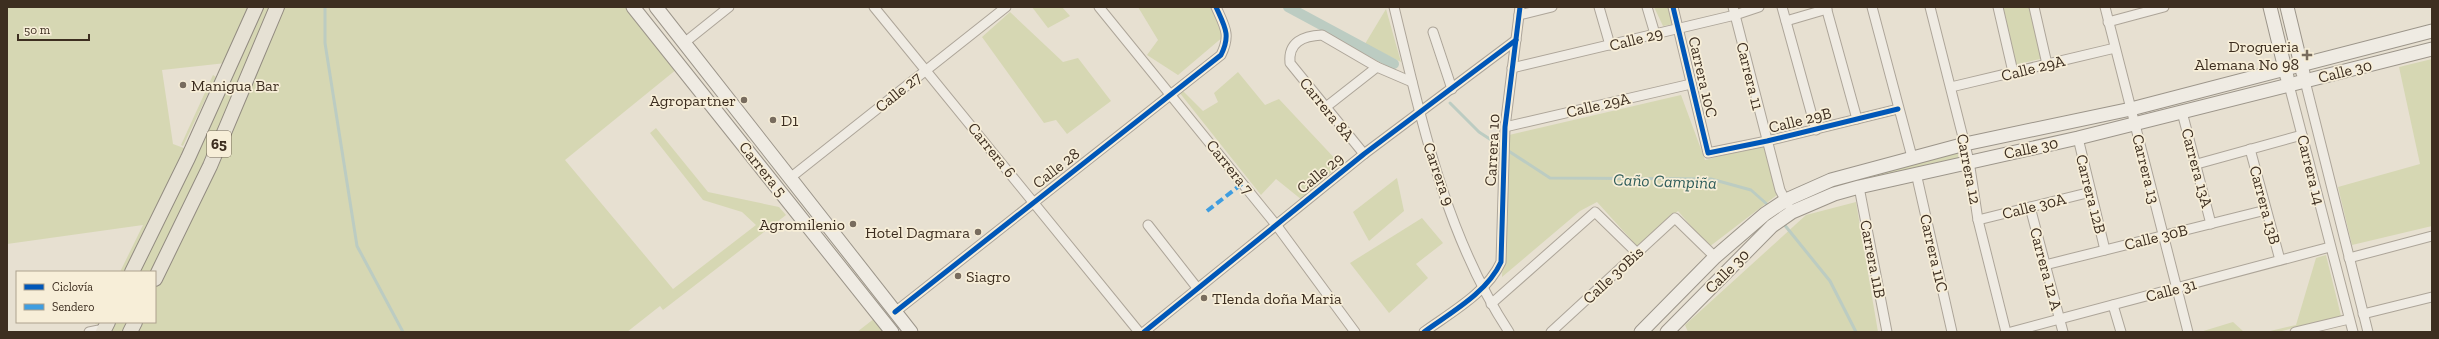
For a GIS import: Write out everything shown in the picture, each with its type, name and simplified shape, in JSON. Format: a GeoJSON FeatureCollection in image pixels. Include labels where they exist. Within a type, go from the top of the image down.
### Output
{"type":"FeatureCollection","features":[{"type":"Feature","properties":{"kind":"main road","name":"65"},"geometry":{"type":"LineString","coordinates":[[132,271],[188,158],[256,7]]}},
{"type":"Feature","properties":{"kind":"main road","name":"65"},"geometry":{"type":"LineString","coordinates":[[156,277],[210,166],[277,7]]}},
{"type":"Feature","properties":{"kind":"main road","name":"Carrera 5"},"geometry":{"type":"LineString","coordinates":[[633,7],[887,330]]}},
{"type":"Feature","properties":{"kind":"main road","name":"Carrera 5"},"geometry":{"type":"LineString","coordinates":[[656,7],[911,332]]}},
{"type":"Feature","properties":{"kind":"main road","name":"Carrera 14"},"geometry":{"type":"LineString","coordinates":[[2270,7],[2289,85]]}},
{"type":"Feature","properties":{"kind":"main road","name":"Carrera 14"},"geometry":{"type":"LineString","coordinates":[[2287,7],[2305,81]]}},
{"type":"Feature","properties":{"kind":"main road","name":"Calle 30"},"geometry":{"type":"LineString","coordinates":[[1672,330],[1772,226],[1789,206],[1831,180],[1965,144],[2131,109],[2432,31]]}},
{"type":"Feature","properties":{"kind":"main road","name":"Calle 30"},"geometry":{"type":"LineString","coordinates":[[1789,206],[1916,173],[2078,138],[2432,49]]}},
{"type":"Feature","properties":{"kind":"main road"},"geometry":{"type":"LineString","coordinates":[[1641,332],[1715,257],[1765,214],[1789,206]]}},
{"type":"Feature","properties":{"kind":"street","name":"Carrera 6"},"geometry":{"type":"LineString","coordinates":[[874,7],[1139,332]]}},
{"type":"Feature","properties":{"kind":"street","name":"Calle 27"},"geometry":{"type":"LineString","coordinates":[[790,178],[925,69],[1006,7]]}},
{"type":"Feature","properties":{"kind":"street","name":"Carrera 7"},"geometry":{"type":"LineString","coordinates":[[1099,7],[1277,226],[1356,332]]}},
{"type":"Feature","properties":{"kind":"street","name":"Calle 28"},"geometry":{"type":"LineString","coordinates":[[894,312],[1221,55],[1228,41],[1225,27],[1216,7]]}},
{"type":"Feature","properties":{"kind":"street","name":"Carrera 9"},"geometry":{"type":"LineString","coordinates":[[1394,7],[1419,114],[1434,166],[1482,288],[1509,332]]}},
{"type":"Feature","properties":{"kind":"street"},"geometry":{"type":"LineString","coordinates":[[1520,11],[1552,7]]}},
{"type":"Feature","properties":{"kind":"street"},"geometry":{"type":"LineString","coordinates":[[1599,7],[1610,45]]}},
{"type":"Feature","properties":{"kind":"street"},"geometry":{"type":"LineString","coordinates":[[1647,7],[1655,34]]}},
{"type":"Feature","properties":{"kind":"street","name":"Carrera 10C"},"geometry":{"type":"LineString","coordinates":[[1673,7],[1708,153]]}},
{"type":"Feature","properties":{"kind":"street","name":"Calle 29"},"geometry":{"type":"LineString","coordinates":[[1512,68],[1678,29],[1734,11],[1759,7]]}},
{"type":"Feature","properties":{"kind":"street"},"geometry":{"type":"LineString","coordinates":[[1782,7],[1816,130]]}},
{"type":"Feature","properties":{"kind":"street"},"geometry":{"type":"LineString","coordinates":[[1872,7],[1912,157]]}},
{"type":"Feature","properties":{"kind":"street","name":"Carrera 12"},"geometry":{"type":"LineString","coordinates":[[1930,7],[1969,161],[1978,220],[2006,332]]}},
{"type":"Feature","properties":{"kind":"street"},"geometry":{"type":"LineString","coordinates":[[1998,7],[2013,72]]}},
{"type":"Feature","properties":{"kind":"street"},"geometry":{"type":"LineString","coordinates":[[2034,7],[2047,64]]}},
{"type":"Feature","properties":{"kind":"street","name":"Carrera 13"},"geometry":{"type":"LineString","coordinates":[[2104,7],[2188,332]]}},
{"type":"Feature","properties":{"kind":"street"},"geometry":{"type":"LineString","coordinates":[[2108,22],[2162,7]]}},
{"type":"Feature","properties":{"kind":"street"},"geometry":{"type":"LineString","coordinates":[[684,43],[727,8]]}},
{"type":"Feature","properties":{"kind":"street"},"geometry":{"type":"LineString","coordinates":[[1786,20],[1826,8],[1857,119]]}},
{"type":"Feature","properties":{"kind":"street","name":"Carrera 10"},"geometry":{"type":"LineString","coordinates":[[1482,288],[1496,272],[1501,262],[1505,127],[1520,11]]}},
{"type":"Feature","properties":{"kind":"street","name":"Carrera 11"},"geometry":{"type":"LineString","coordinates":[[1734,11],[1780,190],[1789,206]]}},
{"type":"Feature","properties":{"kind":"street"},"geometry":{"type":"LineString","coordinates":[[1433,32],[1452,89]]}},
{"type":"Feature","properties":{"kind":"street","name":"Carrera 8A"},"geometry":{"type":"LineString","coordinates":[[1364,154],[1290,63],[1289,53],[1296,42],[1312,35],[1322,35],[1377,67]]}},
{"type":"Feature","properties":{"kind":"street","name":"Calle 29"},"geometry":{"type":"LineString","coordinates":[[1144,332],[1277,226],[1364,154],[1516,40]]}},
{"type":"Feature","properties":{"kind":"street","name":"Calle 29A"},"geometry":{"type":"LineString","coordinates":[[1951,87],[2115,48]]}},
{"type":"Feature","properties":{"kind":"street"},"geometry":{"type":"LineString","coordinates":[[1326,107],[1377,67],[1412,82]]}},
{"type":"Feature","properties":{"kind":"street","name":"Carrera 14"},"geometry":{"type":"LineString","coordinates":[[2305,81],[2368,332]]}},
{"type":"Feature","properties":{"kind":"street","name":"Calle 29A"},"geometry":{"type":"LineString","coordinates":[[1505,127],[1691,84]]}},
{"type":"Feature","properties":{"kind":"street","name":"Carrera 14"},"geometry":{"type":"LineString","coordinates":[[2289,85],[2353,332]]}},
{"type":"Feature","properties":{"kind":"street","name":"Calle 29B"},"geometry":{"type":"LineString","coordinates":[[1708,153],[1767,142],[1898,109]]}},
{"type":"Feature","properties":{"kind":"street","name":"Carrera 13A"},"geometry":{"type":"LineString","coordinates":[[2182,112],[2197,164],[2211,224]]}},
{"type":"Feature","properties":{"kind":"street"},"geometry":{"type":"LineString","coordinates":[[2197,164],[2302,135]]}},
{"type":"Feature","properties":{"kind":"street","name":"Carrera 12B"},"geometry":{"type":"LineString","coordinates":[[2078,138],[2105,250]]}},
{"type":"Feature","properties":{"kind":"street","name":"Carrera 13B"},"geometry":{"type":"LineString","coordinates":[[2250,149],[2280,260]]}},
{"type":"Feature","properties":{"kind":"street","name":"Carrera 11C"},"geometry":{"type":"LineString","coordinates":[[1916,173],[1952,332]]}},
{"type":"Feature","properties":{"kind":"street","name":"Carrera 11B"},"geometry":{"type":"LineString","coordinates":[[1859,187],[1887,332]]}},
{"type":"Feature","properties":{"kind":"street","name":"Calle 30A"},"geometry":{"type":"LineString","coordinates":[[1978,220],[2091,192]]}},
{"type":"Feature","properties":{"kind":"street","name":"Carrera 12 A"},"geometry":{"type":"LineString","coordinates":[[2030,207],[2063,332]]}},
{"type":"Feature","properties":{"kind":"street","name":"Calle 30B"},"geometry":{"type":"LineString","coordinates":[[2045,265],[2266,210]]}},
{"type":"Feature","properties":{"kind":"street"},"geometry":{"type":"LineString","coordinates":[[1491,304],[1595,212],[1637,253]]}},
{"type":"Feature","properties":{"kind":"street","name":"Calle 30Bis"},"geometry":{"type":"LineString","coordinates":[[1551,332],[1675,218],[1715,257]]}},
{"type":"Feature","properties":{"kind":"street"},"geometry":{"type":"LineString","coordinates":[[1148,225],[1198,288]]}},
{"type":"Feature","properties":{"kind":"street"},"geometry":{"type":"LineString","coordinates":[[2349,258],[2432,236]]}},
{"type":"Feature","properties":{"kind":"street","name":"Calle 31"},"geometry":{"type":"LineString","coordinates":[[2011,332],[2330,247]]}},
{"type":"Feature","properties":{"kind":"street"},"geometry":{"type":"LineString","coordinates":[[1424,332],[1482,288]]}},
{"type":"Feature","properties":{"kind":"street"},"geometry":{"type":"LineString","coordinates":[[2363,314],[2432,297]]}},
{"type":"Feature","properties":{"kind":"street"},"geometry":{"type":"LineString","coordinates":[[2113,305],[2121,332]]}},
{"type":"Feature","properties":{"kind":"street"},"geometry":{"type":"LineString","coordinates":[[2295,332],[2349,319]]}},
{"type":"Feature","properties":{"kind":"street"},"geometry":{"type":"LineString","coordinates":[[89,332],[105,328]]}},
{"type":"Feature","properties":{"kind":"green space"},"geometry":{"type":"Polygon","coordinates":[[[7,7],[628,7],[677,69],[565,160],[673,289],[756,225],[742,212],[703,200],[650,133],[656,128],[708,192],[779,207],[786,215],[663,310],[660,306],[627,332],[100,332],[104,323],[156,323],[156,271],[120,271],[143,225],[7,244],[7,7]],[[226,63],[162,70],[173,144],[189,150],[226,63]]]}},
{"type":"Feature","properties":{"kind":"green space"},"geometry":{"type":"Polygon","coordinates":[[[1032,7],[1062,7],[1070,16],[1048,28],[1032,7]]]}},
{"type":"Feature","properties":{"kind":"green space"},"geometry":{"type":"Polygon","coordinates":[[[1138,7],[1212,7],[1224,36],[1178,75],[1147,55],[1158,40],[1138,7]]]}},
{"type":"Feature","properties":{"kind":"green space"},"geometry":{"type":"Polygon","coordinates":[[[1654,7],[1671,7],[1674,24],[1663,26],[1654,7]]]}},
{"type":"Feature","properties":{"kind":"green space"},"geometry":{"type":"Polygon","coordinates":[[[2000,7],[2032,7],[2045,58],[2013,65],[2000,7]]]}},
{"type":"Feature","properties":{"kind":"green space"},"geometry":{"type":"Polygon","coordinates":[[[1386,9],[1401,62],[1365,44],[1386,9]]]}},
{"type":"Feature","properties":{"kind":"green space"},"geometry":{"type":"Polygon","coordinates":[[[1010,12],[1063,62],[1078,58],[1111,101],[1067,134],[1056,120],[1044,123],[982,37],[1010,12]]]}},
{"type":"Feature","properties":{"kind":"green space"},"geometry":{"type":"Polygon","coordinates":[[[2432,59],[2432,226],[2352,245],[2338,187],[2420,164],[2399,67],[2432,59]]]}},
{"type":"Feature","properties":{"kind":"green space"},"geometry":{"type":"Polygon","coordinates":[[[1238,72],[1265,105],[1279,99],[1340,164],[1302,200],[1276,179],[1261,195],[1179,92],[1182,90],[1203,111],[1218,102],[1214,93],[1238,72]]]}},
{"type":"Feature","properties":{"kind":"green space"},"geometry":{"type":"Polygon","coordinates":[[[213,75],[216,77],[183,146],[181,145],[213,75]]]}},
{"type":"Feature","properties":{"kind":"green space"},"geometry":{"type":"Polygon","coordinates":[[[1681,95],[1705,160],[1763,145],[1777,195],[1709,247],[1678,211],[1637,246],[1597,202],[1580,211],[1502,277],[1509,135],[1681,95]]]}},
{"type":"Feature","properties":{"kind":"green space"},"geometry":{"type":"Polygon","coordinates":[[[1958,153],[1958,158],[1929,164],[1798,204],[1797,200],[1842,183],[1958,153]]]}},
{"type":"Feature","properties":{"kind":"green space"},"geometry":{"type":"Polygon","coordinates":[[[1397,178],[1404,211],[1369,241],[1353,212],[1397,178]]]}},
{"type":"Feature","properties":{"kind":"green space"},"geometry":{"type":"Polygon","coordinates":[[[1856,202],[1878,332],[1688,332],[1685,325],[1806,215],[1856,202]]]}},
{"type":"Feature","properties":{"kind":"green space"},"geometry":{"type":"Polygon","coordinates":[[[1422,218],[1443,243],[1416,264],[1428,278],[1389,313],[1350,263],[1422,218]]]}},
{"type":"Feature","properties":{"kind":"green space"},"geometry":{"type":"Polygon","coordinates":[[[2326,255],[2341,316],[2278,332],[2266,332],[2296,325],[2316,258],[2326,255]]]}},
{"type":"Feature","properties":{"kind":"green space"},"geometry":{"type":"Polygon","coordinates":[[[875,318],[886,332],[857,332],[875,318]]]}},
{"type":"Feature","properties":{"kind":"green space"},"geometry":{"type":"Polygon","coordinates":[[[2233,322],[2244,332],[2200,332],[2233,322]]]}},
{"type":"Feature","properties":{"kind":"waterway"},"geometry":{"type":"LineString","coordinates":[[325,7],[325,43],[357,246],[403,332]]}},
{"type":"Feature","properties":{"kind":"waterway","name":"Caño Campiña"},"geometry":{"type":"LineString","coordinates":[[1288,7],[1394,64]]}},
{"type":"Feature","properties":{"kind":"waterway","name":"Caño Campiña"},"geometry":{"type":"LineString","coordinates":[[1450,103],[1479,132],[1502,147]]}},
{"type":"Feature","properties":{"kind":"waterway","name":"Caño Campiña"},"geometry":{"type":"LineString","coordinates":[[1507,150],[1550,178],[1711,179],[1751,190],[1769,206]]}},
{"type":"Feature","properties":{"kind":"waterway","name":"Caño Campiña"},"geometry":{"type":"LineString","coordinates":[[1783,223],[1830,281],[1856,332]]}},
{"type":"Feature","properties":{"kind":"marked path"},"geometry":{"type":"LineString","coordinates":[[1207,211],[1243,183]]}},
{"type":"Feature","properties":{"kind":"cycle path"},"geometry":{"type":"LineString","coordinates":[[895,312],[1221,55],[1226,42],[1226,31],[1216,7]]}},
{"type":"Feature","properties":{"kind":"cycle path"},"geometry":{"type":"LineString","coordinates":[[1424,332],[1467,302],[1477,293],[1495,273],[1501,262],[1505,127],[1520,7]]}},
{"type":"Feature","properties":{"kind":"cycle path"},"geometry":{"type":"LineString","coordinates":[[1673,7],[1708,153],[1767,141],[1898,109]]}},
{"type":"Feature","properties":{"kind":"cycle path"},"geometry":{"type":"LineString","coordinates":[[1144,332],[1364,154],[1516,40]]}},
{"type":"Feature","properties":{"kind":"place","name":"Drogueria Alemana No 98"},"geometry":{"type":"Point","coordinates":[2307,55]}},
{"type":"Feature","properties":{"kind":"place","name":"Manigua Bar"},"geometry":{"type":"Point","coordinates":[183,85]}},
{"type":"Feature","properties":{"kind":"place","name":"Agropartner"},"geometry":{"type":"Point","coordinates":[744,100]}},
{"type":"Feature","properties":{"kind":"place","name":"D1"},"geometry":{"type":"Point","coordinates":[773,120]}},
{"type":"Feature","properties":{"kind":"place","name":"Agromilenio"},"geometry":{"type":"Point","coordinates":[853,224]}},
{"type":"Feature","properties":{"kind":"place","name":"Hotel Dagmara"},"geometry":{"type":"Point","coordinates":[978,232]}},
{"type":"Feature","properties":{"kind":"place","name":"Siagro"},"geometry":{"type":"Point","coordinates":[958,276]}},
{"type":"Feature","properties":{"kind":"place","name":"TIenda doña Maria"},"geometry":{"type":"Point","coordinates":[1204,298]}}]}
